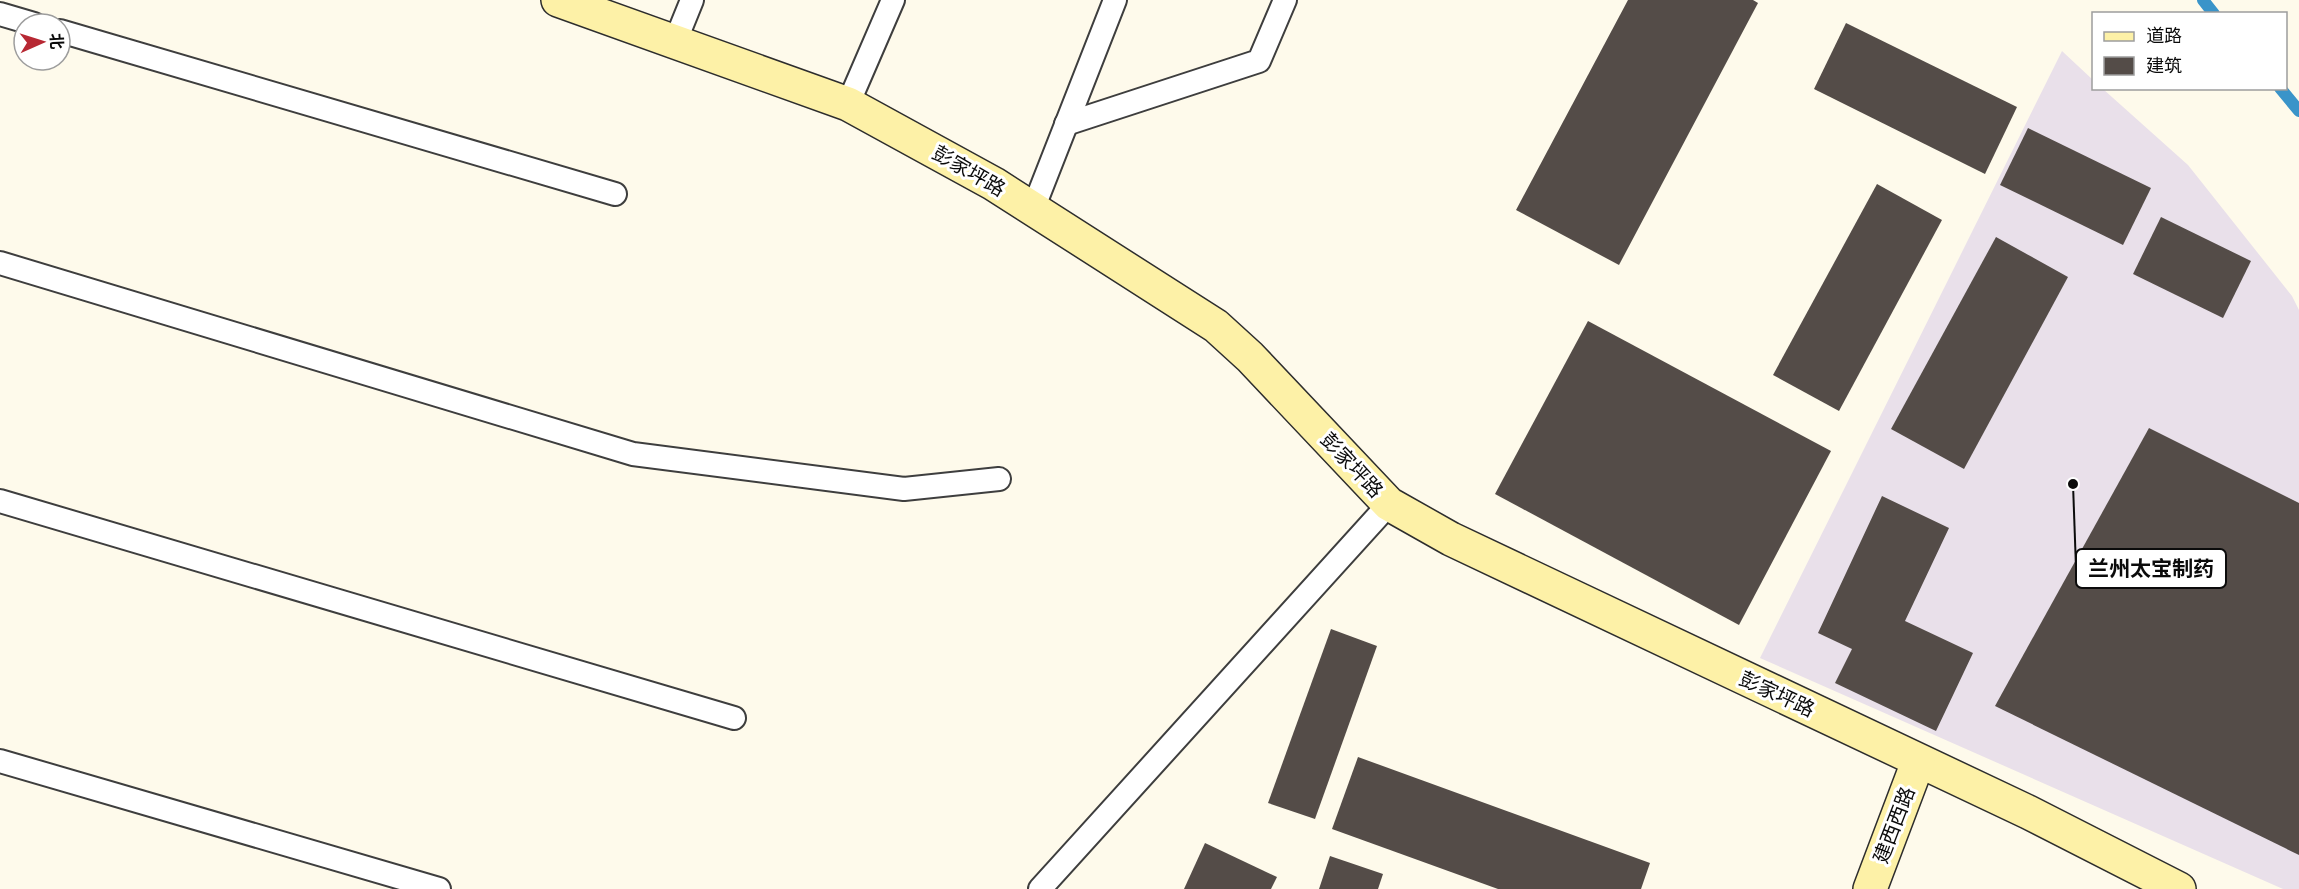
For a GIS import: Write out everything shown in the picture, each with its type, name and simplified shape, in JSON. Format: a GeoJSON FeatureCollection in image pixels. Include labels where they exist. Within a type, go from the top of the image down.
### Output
{"type":"FeatureCollection","features":[{"type":"Feature","properties":{"kind":"street","name":"彭家坪路"},"geometry":{"type":"LineString","coordinates":[[558,0],[848,104],[994,184],[1216,326],[1250,357],[1389,504],[1451,539],[1918,762],[2028,812],[2179,889]]}},
{"type":"Feature","properties":{"kind":"street","name":"建西西路"},"geometry":{"type":"LineString","coordinates":[[1870,889],[1918,762]]}},
{"type":"Feature","properties":{"kind":"lane"},"geometry":{"type":"LineString","coordinates":[[675,42],[692,0]]}},
{"type":"Feature","properties":{"kind":"lane"},"geometry":{"type":"LineString","coordinates":[[848,104],[893,0]]}},
{"type":"Feature","properties":{"kind":"lane"},"geometry":{"type":"LineString","coordinates":[[1033,209],[1115,0]]}},
{"type":"Feature","properties":{"kind":"lane"},"geometry":{"type":"LineString","coordinates":[[1066,124],[1259,61],[1285,0]]}},
{"type":"Feature","properties":{"kind":"lane"},"geometry":{"type":"LineString","coordinates":[[72,36],[615,194]]}},
{"type":"Feature","properties":{"kind":"lane"},"geometry":{"type":"LineString","coordinates":[[0,263],[633,454],[904,489],[999,479]]}},
{"type":"Feature","properties":{"kind":"lane"},"geometry":{"type":"LineString","coordinates":[[0,501],[734,718]]}},
{"type":"Feature","properties":{"kind":"lane"},"geometry":{"type":"LineString","coordinates":[[1040,889],[1389,504]]}},
{"type":"Feature","properties":{"kind":"lane"},"geometry":{"type":"LineString","coordinates":[[0,761],[439,889]]}},
{"type":"Feature","properties":{"kind":"shaded area"},"geometry":{"type":"Polygon","coordinates":[[[2062,51],[2092,79],[2092,90],[2104,90],[2188,165],[2292,296],[2299,310],[2299,889],[2283,889],[1760,658],[2062,51]]]}},
{"type":"Feature","properties":{"kind":"building"},"geometry":{"type":"Polygon","coordinates":[[[1628,0],[1753,0],[1758,3],[1619,265],[1516,210],[1628,0]]]}},
{"type":"Feature","properties":{"kind":"building"},"geometry":{"type":"Polygon","coordinates":[[[1846,23],[2017,107],[1985,174],[1814,89],[1846,23]]]}},
{"type":"Feature","properties":{"kind":"building"},"geometry":{"type":"Polygon","coordinates":[[[2028,128],[2151,188],[2123,245],[2000,185],[2028,128]]]}},
{"type":"Feature","properties":{"kind":"building"},"geometry":{"type":"Polygon","coordinates":[[[1877,184],[1942,220],[1839,411],[1773,375],[1877,184]]]}},
{"type":"Feature","properties":{"kind":"building"},"geometry":{"type":"Polygon","coordinates":[[[2161,217],[2251,261],[2223,318],[2133,274],[2161,217]]]}},
{"type":"Feature","properties":{"kind":"building"},"geometry":{"type":"Polygon","coordinates":[[[1996,237],[2068,277],[1964,469],[1891,429],[1996,237]]]}},
{"type":"Feature","properties":{"kind":"building"},"geometry":{"type":"Polygon","coordinates":[[[1588,321],[1831,451],[1739,625],[1495,494],[1588,321]]]}},
{"type":"Feature","properties":{"kind":"building"},"geometry":{"type":"Polygon","coordinates":[[[2149,428],[2299,503],[2299,855],[1995,706],[2149,428]]]}},
{"type":"Feature","properties":{"kind":"building"},"geometry":{"type":"Polygon","coordinates":[[[1882,496],[1949,528],[1905,621],[1973,653],[1936,731],[1835,683],[1852,649],[1818,633],[1882,496]]]}},
{"type":"Feature","properties":{"kind":"building"},"geometry":{"type":"Polygon","coordinates":[[[1331,629],[1377,646],[1315,819],[1268,803],[1331,629]]]}},
{"type":"Feature","properties":{"kind":"building"},"geometry":{"type":"Polygon","coordinates":[[[1358,757],[1650,863],[1641,889],[1498,889],[1332,829],[1358,757]]]}},
{"type":"Feature","properties":{"kind":"building"},"geometry":{"type":"Polygon","coordinates":[[[1205,843],[1277,877],[1271,889],[1184,889],[1205,843]]]}},
{"type":"Feature","properties":{"kind":"building"},"geometry":{"type":"Polygon","coordinates":[[[1330,856],[1383,874],[1378,889],[1319,889],[1330,856]]]}},
{"type":"Feature","properties":{"kind":"waterway"},"geometry":{"type":"LineString","coordinates":[[2203,0],[2212,12]]}},
{"type":"Feature","properties":{"kind":"waterway"},"geometry":{"type":"LineString","coordinates":[[2282,90],[2299,111]]}},
{"type":"Feature","properties":{"kind":"place","name":"兰州太宝制药"},"geometry":{"type":"Point","coordinates":[2073,484]}}]}
